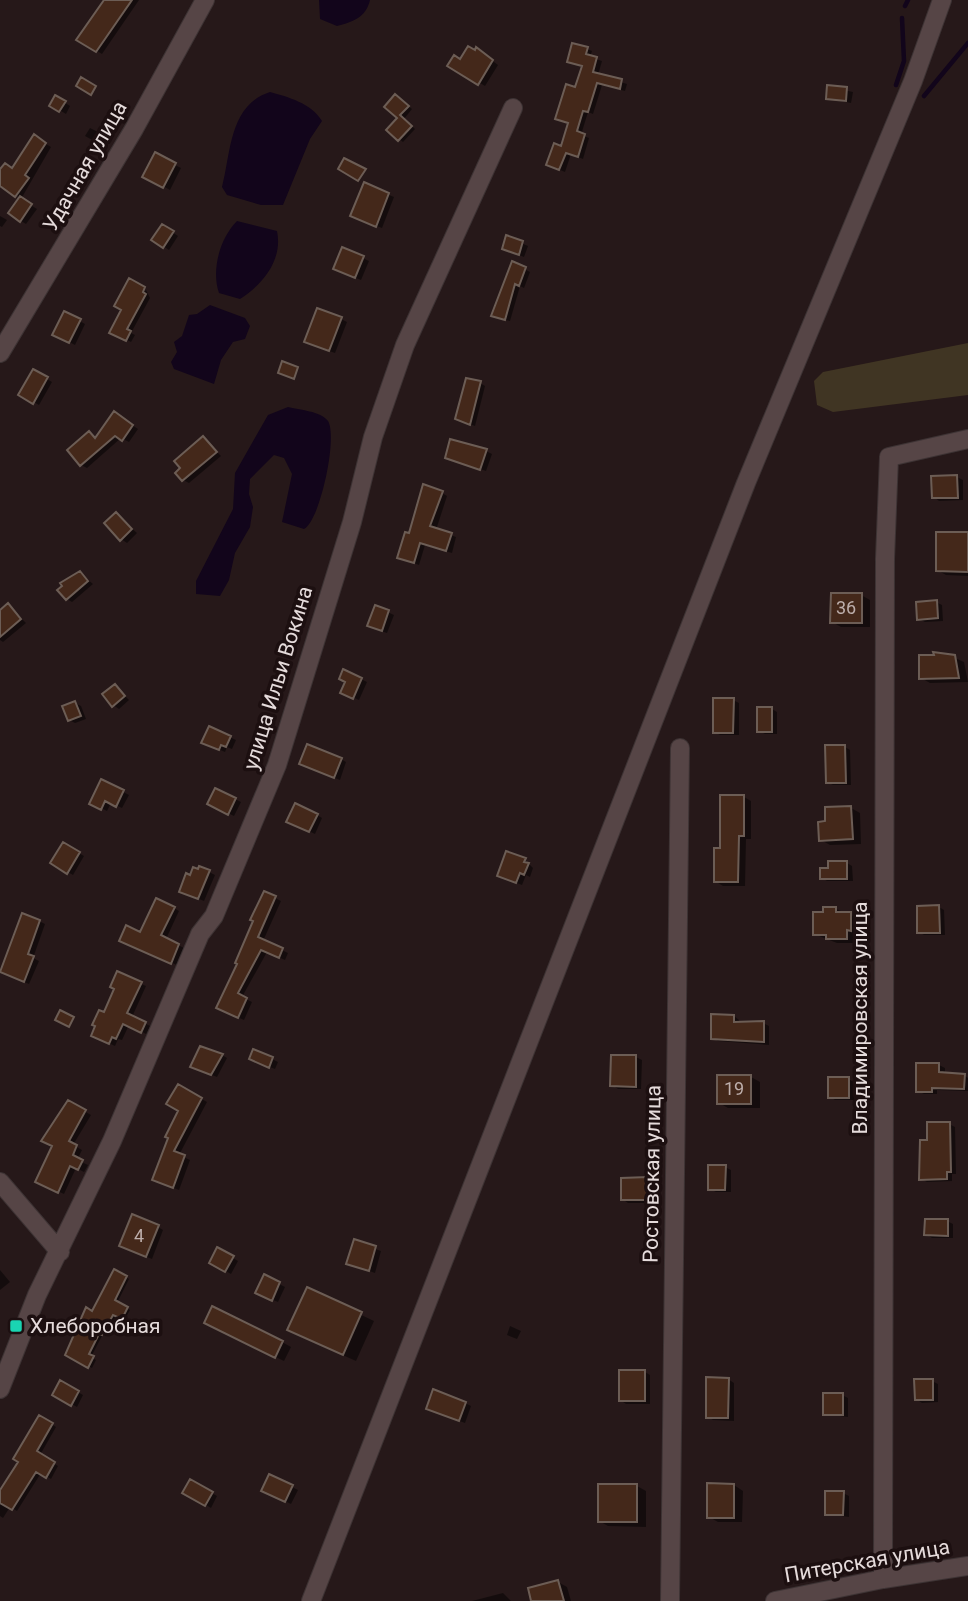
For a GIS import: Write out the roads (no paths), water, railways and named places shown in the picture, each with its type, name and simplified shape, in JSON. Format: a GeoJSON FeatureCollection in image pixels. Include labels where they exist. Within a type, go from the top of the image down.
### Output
{"type":"FeatureCollection","features":[{"type":"Feature","properties":{"kind":"street","name":"Удачная улица"},"geometry":{"type":"LineString","coordinates":[[0,353],[134,129],[205,0]]}},
{"type":"Feature","properties":{"kind":"street"},"geometry":{"type":"LineString","coordinates":[[311,1601],[746,483],[913,81],[942,0]]}},
{"type":"Feature","properties":{"kind":"street","name":"улица Ильи Вокина"},"geometry":{"type":"LineString","coordinates":[[0,1389],[37,1296],[156,1043],[200,934],[214,916],[277,765],[352,522],[373,437],[405,345],[513,108]]}},
{"type":"Feature","properties":{"kind":"street","name":"Владимировская улица"},"geometry":{"type":"LineString","coordinates":[[883,1579],[884,572],[889,457],[968,439]]}},
{"type":"Feature","properties":{"kind":"street","name":"Ростовская улица"},"geometry":{"type":"LineString","coordinates":[[670,1601],[680,748]]}},
{"type":"Feature","properties":{"kind":"street"},"geometry":{"type":"LineString","coordinates":[[0,1182],[60,1252]]}},
{"type":"Feature","properties":{"kind":"street","name":"Питерская улица"},"geometry":{"type":"LineString","coordinates":[[775,1601],[883,1579],[968,1566]]}},
{"type":"Feature","properties":{"kind":"waterway"},"geometry":{"type":"LineString","coordinates":[[905,6],[908,0]]}},
{"type":"Feature","properties":{"kind":"waterway"},"geometry":{"type":"LineString","coordinates":[[896,85],[904,61],[902,18]]}},
{"type":"Feature","properties":{"kind":"waterway"},"geometry":{"type":"LineString","coordinates":[[924,96],[968,43]]}},
{"type":"Feature","properties":{"kind":"place","name":"Хлеборобная"},"geometry":{"type":"Point","coordinates":[16,1326]}}]}
